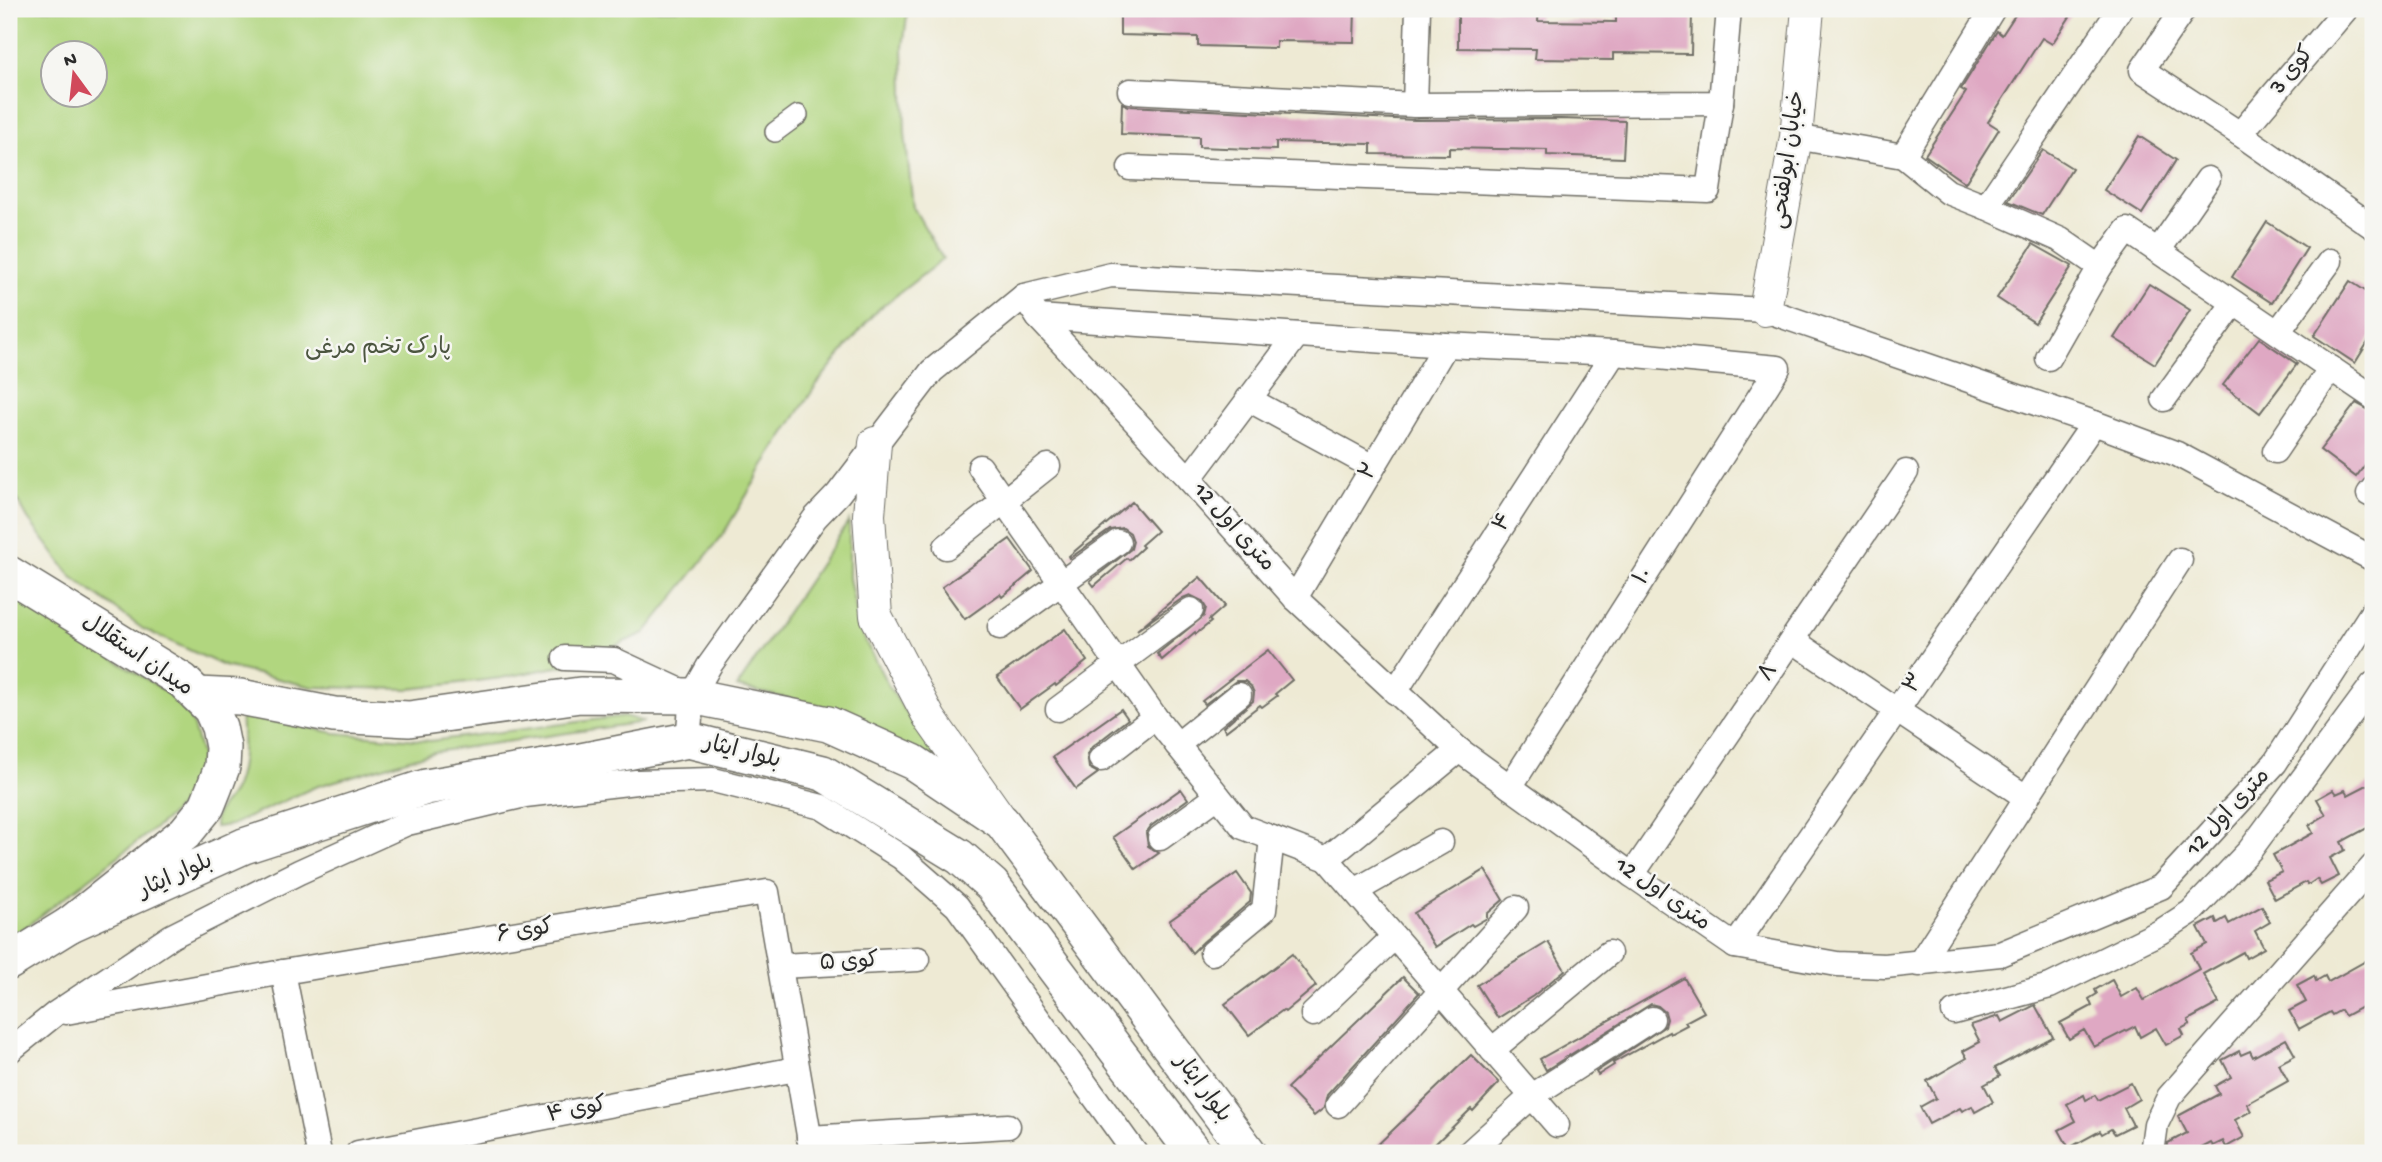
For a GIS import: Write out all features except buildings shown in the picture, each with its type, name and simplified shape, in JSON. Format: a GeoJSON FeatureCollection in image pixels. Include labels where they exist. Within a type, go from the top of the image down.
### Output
{"type":"FeatureCollection","features":[{"type":"Feature","properties":{"kind":"main road","name":"میدان استقلال"},"geometry":{"type":"LineString","coordinates":[[9,962],[69,926],[185,833],[206,806],[222,767],[223,747],[219,727],[211,709],[183,681],[11,572]]}},
{"type":"Feature","properties":{"kind":"main road","name":"بلوار ایثار"},"geometry":{"type":"LineString","coordinates":[[197,695],[240,697],[334,715],[409,719],[580,695],[692,695],[828,724],[913,762],[1002,822],[1249,1153]]}},
{"type":"Feature","properties":{"kind":"main road","name":"بلوار ایثار"},"geometry":{"type":"LineString","coordinates":[[69,926],[244,846],[426,787],[688,740],[823,773],[960,858],[992,885],[1194,1153]]}},
{"type":"Feature","properties":{"kind":"street"},"geometry":{"type":"LineString","coordinates":[[1415,105],[1418,9]]}},
{"type":"Feature","properties":{"kind":"street"},"geometry":{"type":"LineString","coordinates":[[1130,168],[1708,190],[1721,103],[1729,9]]}},
{"type":"Feature","properties":{"kind":"street","name":"خیابان ابولفتحی"},"geometry":{"type":"LineString","coordinates":[[1765,310],[1796,137],[1808,9]]}},
{"type":"Feature","properties":{"kind":"street"},"geometry":{"type":"LineString","coordinates":[[1903,156],[1993,9]]}},
{"type":"Feature","properties":{"kind":"street"},"geometry":{"type":"LineString","coordinates":[[1986,207],[2120,9]]}},
{"type":"Feature","properties":{"kind":"street"},"geometry":{"type":"LineString","coordinates":[[2184,9],[2142,70],[2373,225]]}},
{"type":"Feature","properties":{"kind":"street","name":"کوی 3"},"geometry":{"type":"LineString","coordinates":[[2240,134],[2346,9]]}},
{"type":"Feature","properties":{"kind":"street"},"geometry":{"type":"LineString","coordinates":[[1130,91],[1415,105],[1721,103]]}},
{"type":"Feature","properties":{"kind":"street"},"geometry":{"type":"LineString","coordinates":[[775,132],[798,116]]}},
{"type":"Feature","properties":{"kind":"street"},"geometry":{"type":"LineString","coordinates":[[1796,137],[1903,156],[1948,192],[2061,240],[2100,267]]}},
{"type":"Feature","properties":{"kind":"street"},"geometry":{"type":"LineString","coordinates":[[2158,251],[2208,179]]}},
{"type":"Feature","properties":{"kind":"street"},"geometry":{"type":"LineString","coordinates":[[2048,358],[2100,267],[2127,230],[2331,369],[2372,392]]}},
{"type":"Feature","properties":{"kind":"street"},"geometry":{"type":"LineString","coordinates":[[2278,332],[2330,261]]}},
{"type":"Feature","properties":{"kind":"street"},"geometry":{"type":"LineString","coordinates":[[688,740],[692,695],[709,666],[815,518],[838,494],[932,371],[1024,296],[1111,275],[1765,310],[2177,454],[2373,559]]}},
{"type":"Feature","properties":{"kind":"street","name":"12 متری اول"},"geometry":{"type":"LineString","coordinates":[[1024,296],[1038,317],[1295,598],[1395,692],[1459,750],[1735,946],[1838,964],[1885,966],[2000,954],[2161,887],[2275,763],[2373,611]]}},
{"type":"Feature","properties":{"kind":"street"},"geometry":{"type":"LineString","coordinates":[[2164,399],[2234,303]]}},
{"type":"Feature","properties":{"kind":"street"},"geometry":{"type":"LineString","coordinates":[[1038,317],[1446,345],[1614,353]]}},
{"type":"Feature","properties":{"kind":"street"},"geometry":{"type":"LineString","coordinates":[[1189,479],[1297,335]]}},
{"type":"Feature","properties":{"kind":"street","name":"۲"},"geometry":{"type":"LineString","coordinates":[[1295,598],[1446,345]]}},
{"type":"Feature","properties":{"kind":"street","name":"۱۰"},"geometry":{"type":"LineString","coordinates":[[1510,787],[1778,368],[1614,353]]}},
{"type":"Feature","properties":{"kind":"street","name":"۴"},"geometry":{"type":"LineString","coordinates":[[1395,692],[1614,353]]}},
{"type":"Feature","properties":{"kind":"street"},"geometry":{"type":"LineString","coordinates":[[2275,452],[2331,369]]}},
{"type":"Feature","properties":{"kind":"street"},"geometry":{"type":"LineString","coordinates":[[1248,399],[1373,467]]}},
{"type":"Feature","properties":{"kind":"street","name":"۳"},"geometry":{"type":"LineString","coordinates":[[1735,946],[2094,423]]}},
{"type":"Feature","properties":{"kind":"street"},"geometry":{"type":"LineString","coordinates":[[875,443],[869,515],[876,616],[930,719],[1002,822]]}},
{"type":"Feature","properties":{"kind":"street"},"geometry":{"type":"LineString","coordinates":[[946,547],[1048,466]]}},
{"type":"Feature","properties":{"kind":"street"},"geometry":{"type":"LineString","coordinates":[[980,467],[1155,718],[1243,827],[1327,859],[1557,1125]]}},
{"type":"Feature","properties":{"kind":"street","name":"۸"},"geometry":{"type":"LineString","coordinates":[[1632,875],[1906,472]]}},
{"type":"Feature","properties":{"kind":"street"},"geometry":{"type":"LineString","coordinates":[[1000,627],[1118,542]]}},
{"type":"Feature","properties":{"kind":"street"},"geometry":{"type":"LineString","coordinates":[[1919,964],[2180,560]]}},
{"type":"Feature","properties":{"kind":"street"},"geometry":{"type":"LineString","coordinates":[[1058,709],[1191,610]]}},
{"type":"Feature","properties":{"kind":"street"},"geometry":{"type":"LineString","coordinates":[[1792,640],[2026,798]]}},
{"type":"Feature","properties":{"kind":"street"},"geometry":{"type":"LineString","coordinates":[[565,658],[614,660],[692,695]]}},
{"type":"Feature","properties":{"kind":"street"},"geometry":{"type":"LineString","coordinates":[[1954,1012],[2050,986],[2160,932],[2191,912],[2250,850],[2373,684]]}},
{"type":"Feature","properties":{"kind":"street"},"geometry":{"type":"LineString","coordinates":[[1177,746],[1240,695]]}},
{"type":"Feature","properties":{"kind":"street"},"geometry":{"type":"LineString","coordinates":[[1101,759],[1155,718]]}},
{"type":"Feature","properties":{"kind":"street"},"geometry":{"type":"LineString","coordinates":[[1327,859],[1459,750]]}},
{"type":"Feature","properties":{"kind":"street"},"geometry":{"type":"LineString","coordinates":[[9,1051],[55,1014],[172,936],[299,872],[407,823],[526,794],[636,782],[713,780],[822,807],[901,857],[957,906],[1135,1153]]}},
{"type":"Feature","properties":{"kind":"street"},"geometry":{"type":"LineString","coordinates":[[299,872],[426,787]]}},
{"type":"Feature","properties":{"kind":"street"},"geometry":{"type":"LineString","coordinates":[[1160,838],[1218,796]]}},
{"type":"Feature","properties":{"kind":"street"},"geometry":{"type":"LineString","coordinates":[[1212,953],[1264,910],[1272,838]]}},
{"type":"Feature","properties":{"kind":"street"},"geometry":{"type":"LineString","coordinates":[[1354,891],[1441,842]]}},
{"type":"Feature","properties":{"kind":"street"},"geometry":{"type":"LineString","coordinates":[[2152,1153],[2156,1124],[2169,1097],[2373,866]]}},
{"type":"Feature","properties":{"kind":"street","name":"کوی ۶"},"geometry":{"type":"LineString","coordinates":[[55,1014],[283,972],[767,892],[780,966]]}},
{"type":"Feature","properties":{"kind":"street"},"geometry":{"type":"LineString","coordinates":[[1338,1105],[1516,908]]}},
{"type":"Feature","properties":{"kind":"street"},"geometry":{"type":"LineString","coordinates":[[1313,1014],[1394,937]]}},
{"type":"Feature","properties":{"kind":"street"},"geometry":{"type":"LineString","coordinates":[[1492,1049],[1609,953]]}},
{"type":"Feature","properties":{"kind":"street","name":"کوی ۵"},"geometry":{"type":"LineString","coordinates":[[780,966],[918,959]]}},
{"type":"Feature","properties":{"kind":"street"},"geometry":{"type":"LineString","coordinates":[[780,966],[810,1145],[1008,1126]]}},
{"type":"Feature","properties":{"kind":"street"},"geometry":{"type":"LineString","coordinates":[[283,972],[318,1153]]}},
{"type":"Feature","properties":{"kind":"street"},"geometry":{"type":"LineString","coordinates":[[1469,1153],[1532,1096],[1652,1019]]}},
{"type":"Feature","properties":{"kind":"street","name":"کوی ۴"},"geometry":{"type":"LineString","coordinates":[[358,1153],[796,1069]]}},
{"type":"Feature","properties":{"kind":"green space","name":"پارک تخم مرغی"},"geometry":{"type":"Polygon","coordinates":[[[9,9],[908,9],[903,47],[905,133],[913,207],[943,259],[875,312],[819,381],[722,536],[645,633],[572,664],[501,678],[410,689],[312,687],[224,666],[143,629],[71,576],[28,519],[9,485],[9,9]]]}},
{"type":"Feature","properties":{"kind":"green space"},"geometry":{"type":"Polygon","coordinates":[[[849,521],[849,578],[860,631],[889,687],[944,769],[825,707],[737,687],[849,521]]]}},
{"type":"Feature","properties":{"kind":"green space"},"geometry":{"type":"Polygon","coordinates":[[[9,592],[168,693],[191,718],[202,758],[198,789],[163,822],[9,940],[9,592]]]}},
{"type":"Feature","properties":{"kind":"green space"},"geometry":{"type":"Polygon","coordinates":[[[241,714],[335,733],[430,741],[624,716],[644,722],[434,752],[315,787],[231,825],[215,827],[219,810],[232,793],[238,779],[242,742],[241,714]]]}}]}
